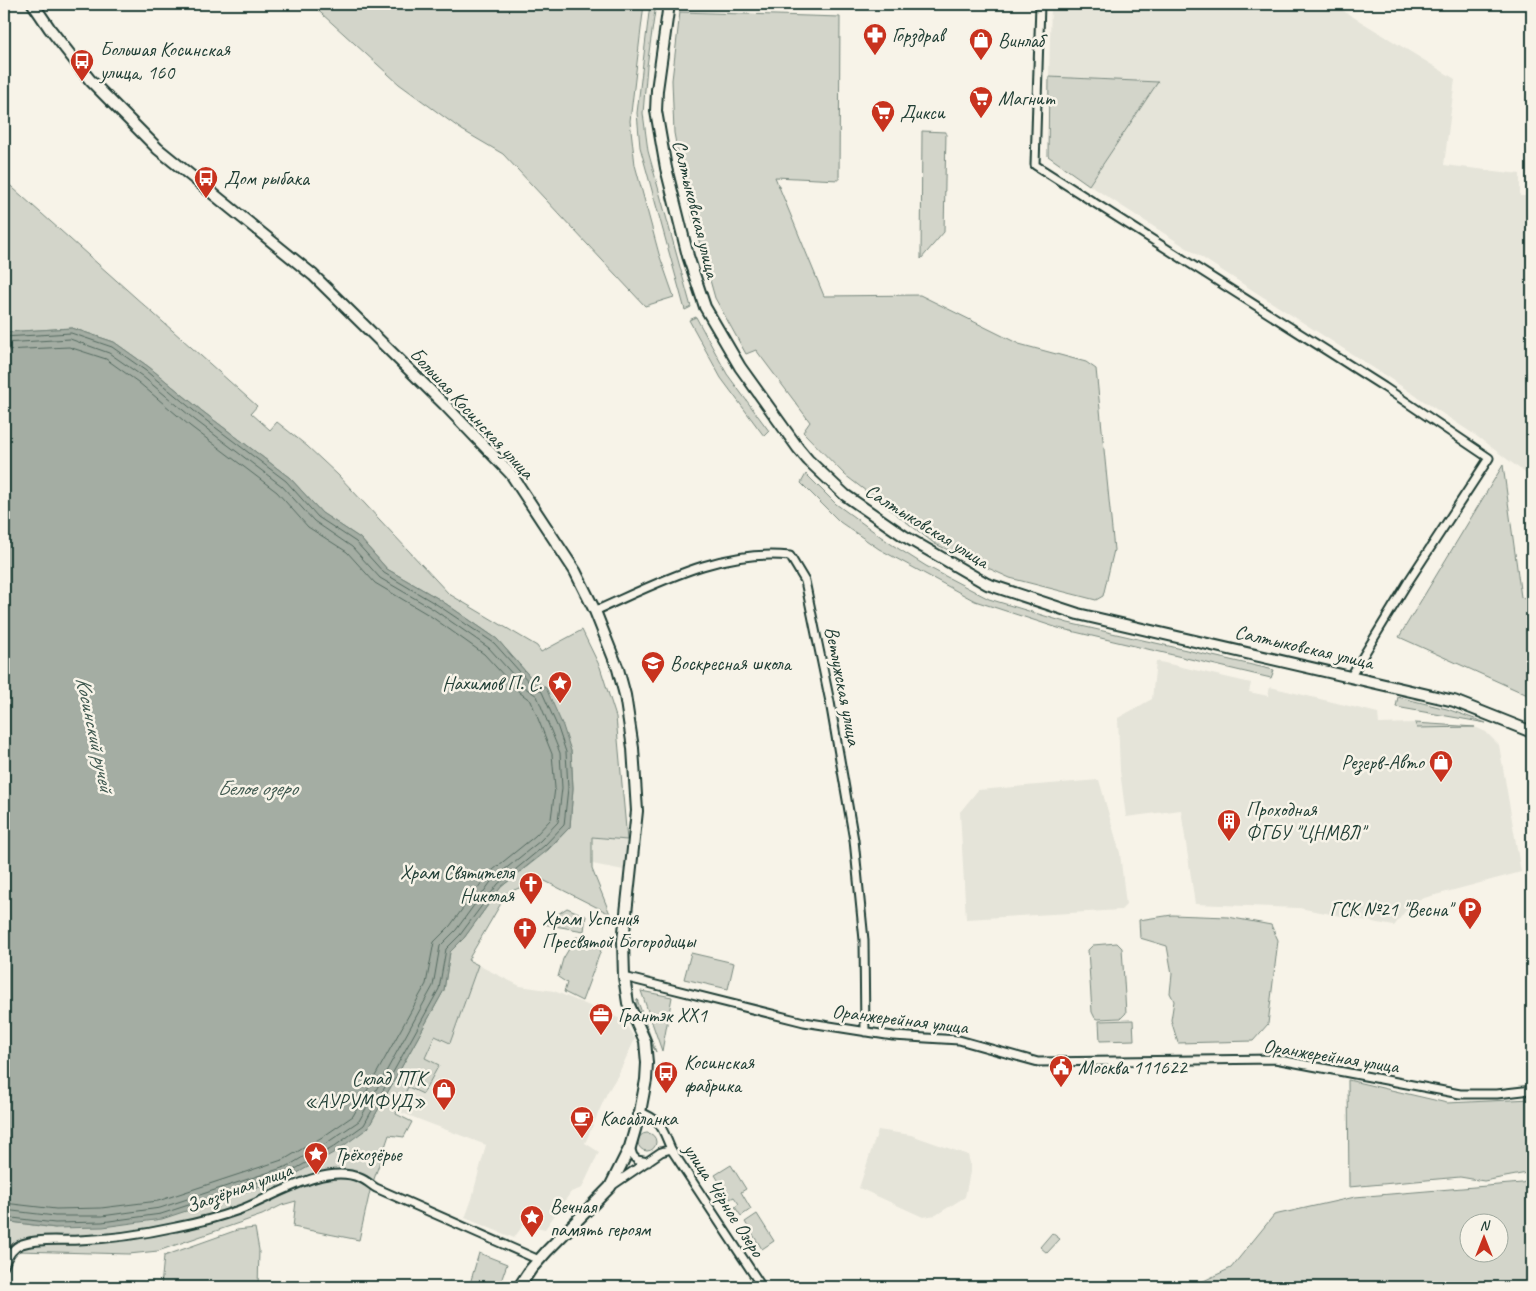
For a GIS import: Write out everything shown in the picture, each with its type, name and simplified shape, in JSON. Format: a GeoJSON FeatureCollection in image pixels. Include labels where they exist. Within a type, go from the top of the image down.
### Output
{"type":"FeatureCollection","features":[{"type":"Feature","properties":{"kind":"street","name":"Большая Косинская улица"},"geometry":{"type":"LineString","coordinates":[[33,4],[90,80],[158,149],[314,275],[444,404],[511,474],[575,571],[595,611],[618,669],[625,695],[636,776],[637,811],[623,941],[624,977],[628,1003],[645,1041],[646,1080],[640,1112],[630,1147],[610,1187],[539,1260],[519,1287]]}},
{"type":"Feature","properties":{"kind":"street","name":"Салтыковская улица"},"geometry":{"type":"LineString","coordinates":[[669,4],[657,90],[656,111],[680,230],[705,307],[740,367],[808,460],[852,500],[904,536],[987,584],[1078,614],[1454,701],[1520,726],[1532,733]]}},
{"type":"Feature","properties":{"kind":"street"},"geometry":{"type":"LineString","coordinates":[[1040,4],[1035,165],[1376,382],[1489,458],[1408,582],[1352,676]]}},
{"type":"Feature","properties":{"kind":"street","name":"Ветлужская улица"},"geometry":{"type":"LineString","coordinates":[[595,611],[690,569],[743,557],[769,554],[790,556],[805,581],[830,702],[854,840],[864,940],[865,1032]]}},
{"type":"Feature","properties":{"kind":"street","name":"Оранжерейная улица"},"geometry":{"type":"LineString","coordinates":[[624,977],[804,1022],[892,1036],[959,1040],[1038,1062],[1274,1059],[1460,1094],[1498,1094],[1532,1090]]}},
{"type":"Feature","properties":{"kind":"street","name":"улица Чёрное Озеро"},"geometry":{"type":"LineString","coordinates":[[640,1112],[652,1117],[660,1124],[671,1149],[762,1287]]}},
{"type":"Feature","properties":{"kind":"street"},"geometry":{"type":"LineString","coordinates":[[630,1147],[633,1156],[637,1160],[648,1162]]}},
{"type":"Feature","properties":{"kind":"street"},"geometry":{"type":"LineString","coordinates":[[610,1187],[661,1152],[671,1149]]}},
{"type":"Feature","properties":{"kind":"street","name":"Заозёрная улица"},"geometry":{"type":"LineString","coordinates":[[4,1266],[8,1255],[21,1244],[131,1236],[191,1224],[238,1210],[322,1176],[340,1174],[362,1178],[376,1188],[539,1260]]}},
{"type":"Feature","properties":{"kind":"shaded area"},"geometry":{"type":"Polygon","coordinates":[[[311,4],[644,4],[630,121],[635,165],[659,254],[674,297],[645,306],[503,154],[462,130],[399,84],[311,4]]]}},
{"type":"Feature","properties":{"kind":"shaded area"},"geometry":{"type":"Polygon","coordinates":[[[650,4],[656,4],[647,66],[643,113],[648,151],[691,307],[685,310],[640,147],[637,113],[650,4]]]}},
{"type":"Feature","properties":{"kind":"shaded area"},"geometry":{"type":"Polygon","coordinates":[[[1051,4],[1332,4],[1455,79],[1444,165],[1520,174],[1520,196],[1532,196],[1532,478],[1475,435],[1386,376],[1089,185],[1157,82],[1049,77],[1051,4]]]}},
{"type":"Feature","properties":{"kind":"shaded area"},"geometry":{"type":"Polygon","coordinates":[[[680,12],[840,17],[839,180],[775,177],[824,296],[920,295],[1019,344],[1086,362],[1096,369],[1114,550],[1103,596],[1096,600],[1010,578],[935,544],[845,475],[803,432],[810,422],[756,350],[746,354],[715,298],[684,187],[674,133],[672,80],[680,12]]]}},
{"type":"Feature","properties":{"kind":"shaded area"},"geometry":{"type":"Polygon","coordinates":[[[1049,77],[1158,82],[1089,185],[1048,156],[1049,77]]]}},
{"type":"Feature","properties":{"kind":"shaded area"},"geometry":{"type":"Polygon","coordinates":[[[922,131],[946,132],[944,232],[921,259],[922,131]]]}},
{"type":"Feature","properties":{"kind":"shaded area"},"geometry":{"type":"Polygon","coordinates":[[[4,180],[257,406],[251,413],[270,430],[277,422],[307,446],[338,475],[449,594],[537,646],[541,652],[582,630],[600,667],[616,717],[627,840],[592,837],[592,869],[610,914],[541,879],[507,893],[468,960],[478,965],[450,1043],[435,1036],[425,1058],[439,1065],[423,1094],[408,1087],[397,1111],[396,1114],[412,1122],[404,1137],[389,1135],[370,1191],[359,1240],[293,1227],[296,1201],[282,1205],[262,1215],[158,1251],[129,1254],[18,1251],[4,1246],[4,1221],[55,1228],[368,1128],[444,990],[450,952],[464,938],[501,887],[548,850],[570,827],[573,788],[571,751],[546,688],[532,679],[497,639],[439,599],[387,569],[360,538],[322,513],[290,478],[202,411],[149,367],[114,342],[72,328],[4,332],[4,180]]]}},
{"type":"Feature","properties":{"kind":"shaded area"},"geometry":{"type":"Polygon","coordinates":[[[696,317],[727,374],[769,431],[764,436],[721,378],[689,320],[696,317]]]}},
{"type":"Feature","properties":{"kind":"shaded area"},"geometry":{"type":"Polygon","coordinates":[[[1503,465],[1521,597],[1532,602],[1532,697],[1399,637],[1503,465]]]}},
{"type":"Feature","properties":{"kind":"shaded area"},"geometry":{"type":"Polygon","coordinates":[[[806,474],[836,504],[891,544],[926,566],[989,599],[1068,623],[1274,670],[1271,678],[1058,628],[975,601],[879,549],[840,522],[801,483],[806,474]]]}},
{"type":"Feature","properties":{"kind":"shaded area"},"geometry":{"type":"Polygon","coordinates":[[[1156,661],[1251,683],[1249,692],[1268,696],[1270,687],[1378,713],[1379,724],[1415,723],[1418,728],[1475,727],[1486,732],[1499,745],[1521,872],[1413,901],[1394,926],[1299,908],[1195,904],[1181,810],[1126,817],[1120,771],[1118,718],[1152,699],[1156,661]]]}},
{"type":"Feature","properties":{"kind":"shaded area"},"geometry":{"type":"Polygon","coordinates":[[[1398,697],[1447,709],[1486,723],[1396,707],[1398,697]]]}},
{"type":"Feature","properties":{"kind":"shaded area"},"geometry":{"type":"Polygon","coordinates":[[[1415,723],[1475,727],[1417,728],[1415,723]]]}},
{"type":"Feature","properties":{"kind":"shaded area"},"geometry":{"type":"Polygon","coordinates":[[[1099,780],[1120,853],[1126,905],[1121,910],[966,919],[960,812],[978,790],[1099,780]]]}},
{"type":"Feature","properties":{"kind":"shaded area"},"geometry":{"type":"Polygon","coordinates":[[[592,837],[627,840],[624,870],[592,864],[592,837]]]}},
{"type":"Feature","properties":{"kind":"shaded area"},"geometry":{"type":"Polygon","coordinates":[[[567,908],[586,916],[584,931],[543,924],[567,908]]]}},
{"type":"Feature","properties":{"kind":"shaded area"},"geometry":{"type":"Polygon","coordinates":[[[1172,915],[1228,917],[1271,925],[1278,940],[1268,1024],[1253,1041],[1178,1043],[1171,1020],[1174,1001],[1170,993],[1172,974],[1167,946],[1140,938],[1139,920],[1172,915]]]}},
{"type":"Feature","properties":{"kind":"shaded area"},"geometry":{"type":"Polygon","coordinates":[[[576,937],[604,942],[582,1001],[564,992],[567,983],[558,977],[563,959],[576,937]]]}},
{"type":"Feature","properties":{"kind":"shaded area"},"geometry":{"type":"Polygon","coordinates":[[[1117,943],[1122,948],[1126,1013],[1121,1018],[1097,1019],[1092,1012],[1088,950],[1093,945],[1117,943]]]}},
{"type":"Feature","properties":{"kind":"shaded area"},"geometry":{"type":"Polygon","coordinates":[[[691,953],[734,963],[728,989],[684,979],[691,953]]]}},
{"type":"Feature","properties":{"kind":"shaded area"},"geometry":{"type":"Polygon","coordinates":[[[478,965],[520,986],[554,991],[623,1020],[635,1039],[607,1093],[585,1143],[599,1152],[582,1188],[571,1192],[545,1229],[524,1224],[514,1238],[465,1218],[486,1145],[397,1111],[408,1087],[424,1094],[425,1058],[435,1036],[450,1042],[478,965]]]}},
{"type":"Feature","properties":{"kind":"shaded area"},"geometry":{"type":"Polygon","coordinates":[[[641,991],[672,997],[662,1051],[641,991]]]}},
{"type":"Feature","properties":{"kind":"shaded area"},"geometry":{"type":"Polygon","coordinates":[[[637,999],[656,1052],[636,1016],[637,999]]]}},
{"type":"Feature","properties":{"kind":"shaded area"},"geometry":{"type":"Polygon","coordinates":[[[1133,1020],[1134,1040],[1100,1041],[1099,1021],[1133,1020]]]}},
{"type":"Feature","properties":{"kind":"shaded area"},"geometry":{"type":"Polygon","coordinates":[[[1348,1080],[1447,1103],[1532,1099],[1532,1172],[1484,1181],[1460,1177],[1349,1187],[1348,1080]]]}},
{"type":"Feature","properties":{"kind":"shaded area"},"geometry":{"type":"Polygon","coordinates":[[[878,1130],[911,1135],[968,1155],[971,1167],[965,1197],[936,1215],[923,1217],[859,1188],[878,1130]]]}},
{"type":"Feature","properties":{"kind":"shaded area"},"geometry":{"type":"Polygon","coordinates":[[[647,1133],[653,1136],[656,1142],[653,1148],[647,1151],[641,1148],[638,1142],[641,1136],[647,1133]]]}},
{"type":"Feature","properties":{"kind":"shaded area"},"geometry":{"type":"Polygon","coordinates":[[[731,1165],[746,1189],[741,1192],[751,1209],[741,1216],[735,1207],[739,1204],[734,1197],[730,1199],[715,1175],[731,1165]]]}},
{"type":"Feature","properties":{"kind":"shaded area"},"geometry":{"type":"Polygon","coordinates":[[[1532,1179],[1532,1287],[1191,1287],[1231,1268],[1274,1215],[1355,1197],[1522,1183],[1532,1179]]]}},
{"type":"Feature","properties":{"kind":"shaded area"},"geometry":{"type":"Polygon","coordinates":[[[757,1214],[774,1241],[762,1249],[745,1222],[757,1214]]]}},
{"type":"Feature","properties":{"kind":"shaded area"},"geometry":{"type":"Polygon","coordinates":[[[255,1228],[259,1250],[258,1287],[161,1287],[164,1256],[237,1230],[255,1228]]]}},
{"type":"Feature","properties":{"kind":"shaded area"},"geometry":{"type":"Polygon","coordinates":[[[1052,1233],[1060,1239],[1047,1253],[1040,1247],[1052,1233]]]}},
{"type":"Feature","properties":{"kind":"shaded area"},"geometry":{"type":"Polygon","coordinates":[[[479,1253],[507,1264],[499,1287],[469,1287],[479,1253]]]}},
{"type":"Feature","properties":{"kind":"water","name":"Белое озеро"},"geometry":{"type":"Polygon","coordinates":[[[72,328],[114,342],[149,367],[202,411],[290,478],[322,513],[360,538],[387,569],[439,599],[497,639],[532,679],[546,688],[563,726],[571,751],[573,788],[570,827],[548,849],[501,887],[464,938],[450,952],[444,990],[368,1128],[335,1152],[292,1176],[162,1219],[103,1227],[55,1228],[4,1221],[4,332],[72,328]]]}},
{"type":"Feature","properties":{"kind":"place","name":"Горздрав"},"geometry":{"type":"Point","coordinates":[875,56]}},
{"type":"Feature","properties":{"kind":"place","name":"Винлаб"},"geometry":{"type":"Point","coordinates":[981,61]}},
{"type":"Feature","properties":{"kind":"place","name":"Большая Косинская улица, 160"},"geometry":{"type":"Point","coordinates":[82,82]}},
{"type":"Feature","properties":{"kind":"place","name":"Магнит"},"geometry":{"type":"Point","coordinates":[981,119]}},
{"type":"Feature","properties":{"kind":"place","name":"Дикси"},"geometry":{"type":"Point","coordinates":[883,133]}},
{"type":"Feature","properties":{"kind":"place","name":"Дом рыбака"},"geometry":{"type":"Point","coordinates":[206,199]}},
{"type":"Feature","properties":{"kind":"place","name":"Воскресная школа"},"geometry":{"type":"Point","coordinates":[653,684]}},
{"type":"Feature","properties":{"kind":"place","name":"Нахимов П. С."},"geometry":{"type":"Point","coordinates":[560,704]}},
{"type":"Feature","properties":{"kind":"place","name":"Резерв-Авто"},"geometry":{"type":"Point","coordinates":[1441,783]}},
{"type":"Feature","properties":{"kind":"place","name":"Проходная ФГБУ \"ЦНМВЛ\""},"geometry":{"type":"Point","coordinates":[1229,842]}},
{"type":"Feature","properties":{"kind":"place","name":"Храм Святителя Николая"},"geometry":{"type":"Point","coordinates":[531,905]}},
{"type":"Feature","properties":{"kind":"place","name":"ГСК №21 \"Весна\""},"geometry":{"type":"Point","coordinates":[1470,930]}},
{"type":"Feature","properties":{"kind":"place","name":"Храм Успения Пресвятой Богородицы"},"geometry":{"type":"Point","coordinates":[525,950]}},
{"type":"Feature","properties":{"kind":"place","name":"Грантэк ХХ1"},"geometry":{"type":"Point","coordinates":[601,1036]}},
{"type":"Feature","properties":{"kind":"place","name":"Москва 111622"},"geometry":{"type":"Point","coordinates":[1061,1088]}},
{"type":"Feature","properties":{"kind":"place","name":"Косинская фабрика"},"geometry":{"type":"Point","coordinates":[666,1094]}},
{"type":"Feature","properties":{"kind":"place","name":"Склад ПТК «АУРУМФУД»"},"geometry":{"type":"Point","coordinates":[444,1111]}},
{"type":"Feature","properties":{"kind":"place","name":"Касабланка"},"geometry":{"type":"Point","coordinates":[582,1139]}},
{"type":"Feature","properties":{"kind":"place","name":"Трёхозёрье"},"geometry":{"type":"Point","coordinates":[316,1175]}},
{"type":"Feature","properties":{"kind":"place","name":"Вечная память героям"},"geometry":{"type":"Point","coordinates":[532,1238]}},
{"type":"Feature","properties":{"kind":"water label","name":"Косинский ручей"},"geometry":{"type":"Point","coordinates":[95,734]}}]}
